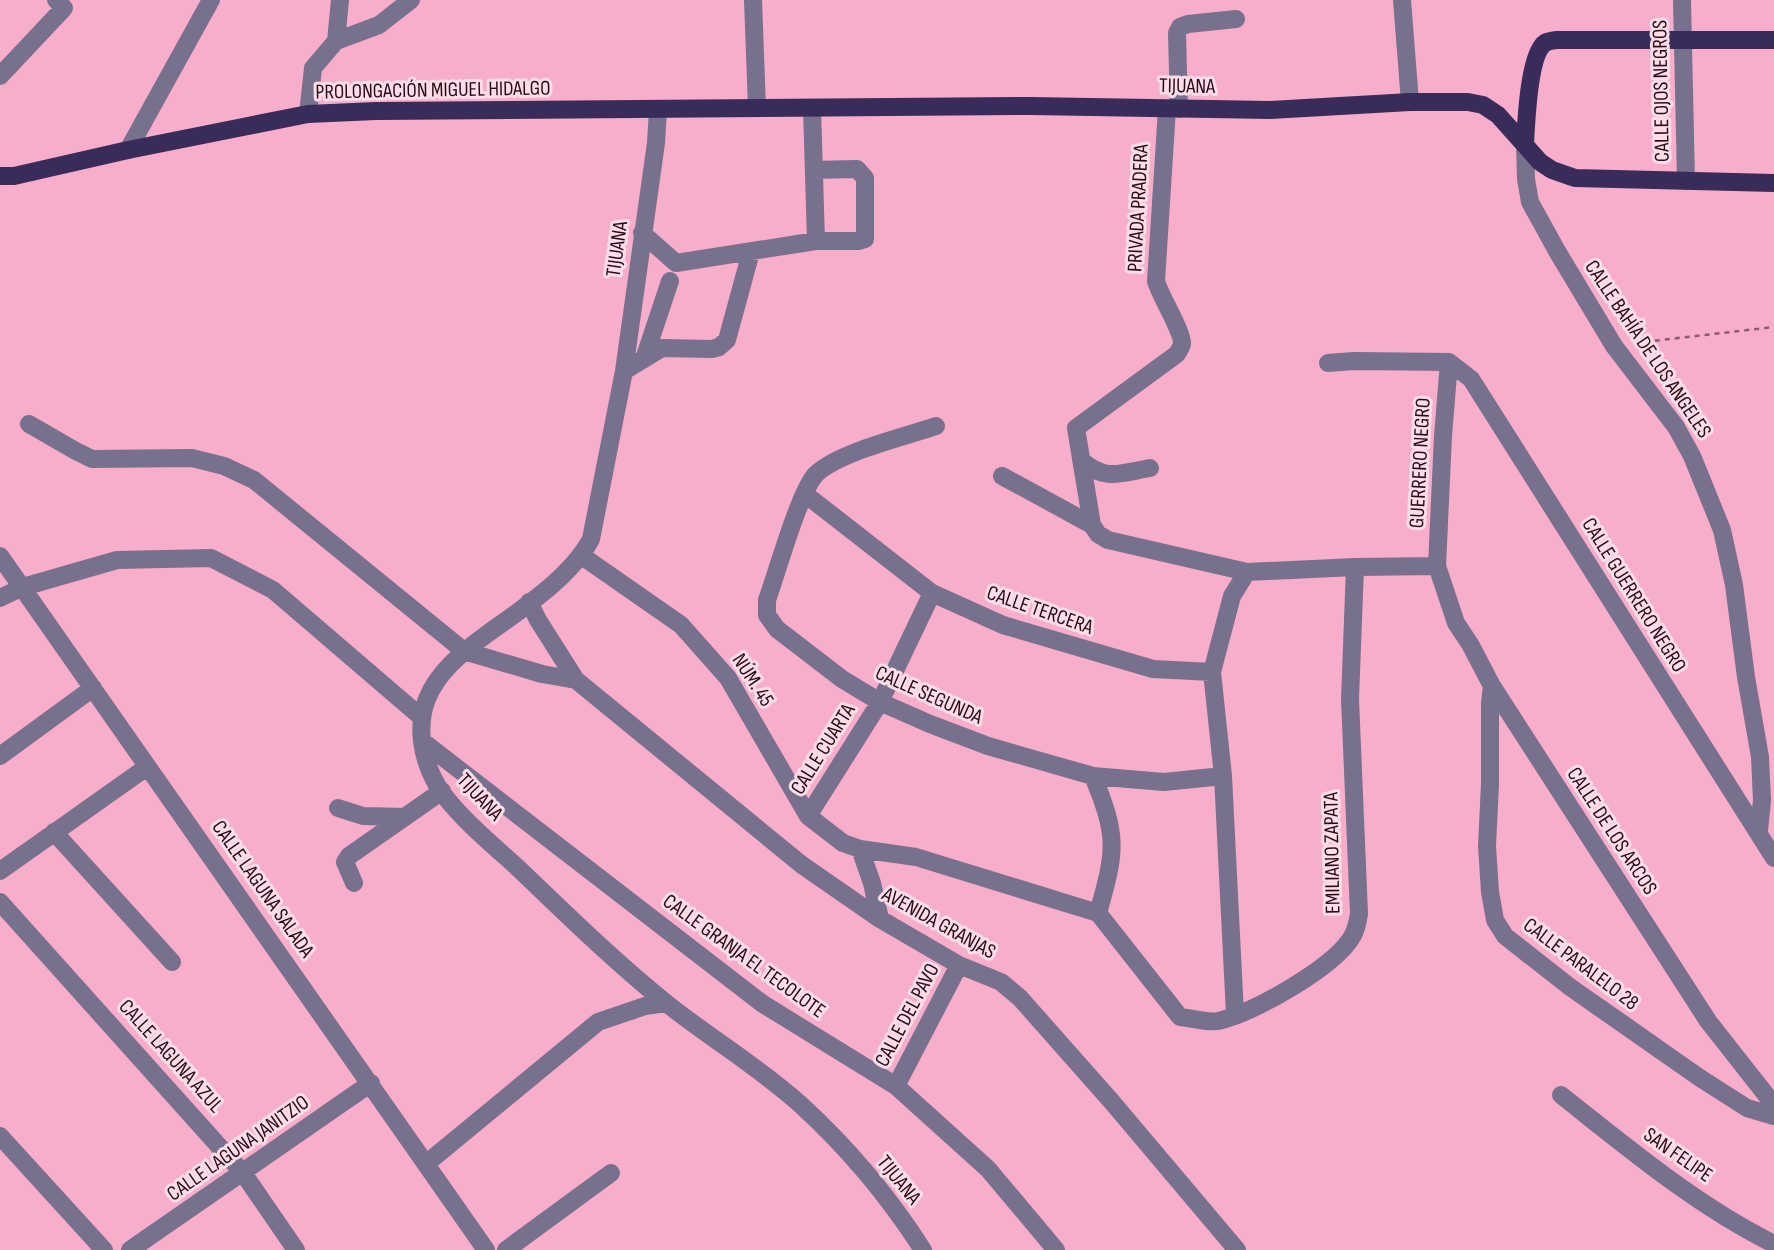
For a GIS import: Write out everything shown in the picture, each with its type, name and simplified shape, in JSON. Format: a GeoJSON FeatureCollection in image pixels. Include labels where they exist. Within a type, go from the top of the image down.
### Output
{"type":"FeatureCollection","features":[{"type":"Feature","properties":{"kind":"main road"},"geometry":{"type":"LineString","coordinates":[[1525,144],[1527,106],[1534,68],[1537,55],[1544,44],[1556,40],[1774,40]]}},
{"type":"Feature","properties":{"kind":"main road","name":"TIJUANA"},"geometry":{"type":"LineString","coordinates":[[658,110],[1031,106],[1270,110],[1410,102],[1468,102],[1483,105],[1498,115],[1540,162],[1552,170],[1574,178],[1774,183]]}},
{"type":"Feature","properties":{"kind":"main road","name":"PROLONGACIÓN MIGUEL HIDALGO"},"geometry":{"type":"LineString","coordinates":[[0,176],[14,176],[307,114],[376,111],[658,110]]}},
{"type":"Feature","properties":{"kind":"street"},"geometry":{"type":"LineString","coordinates":[[128,150],[211,0]]}},
{"type":"Feature","properties":{"kind":"street"},"geometry":{"type":"LineString","coordinates":[[336,41],[340,0]]}},
{"type":"Feature","properties":{"kind":"street"},"geometry":{"type":"LineString","coordinates":[[307,114],[313,68],[336,41],[379,25],[411,0]]}},
{"type":"Feature","properties":{"kind":"street"},"geometry":{"type":"LineString","coordinates":[[753,0],[757,108]]}},
{"type":"Feature","properties":{"kind":"street"},"geometry":{"type":"LineString","coordinates":[[1402,0],[1410,102]]}},
{"type":"Feature","properties":{"kind":"street","name":"CALLE OJOS NEGROS"},"geometry":{"type":"LineString","coordinates":[[1682,0],[1686,181]]}},
{"type":"Feature","properties":{"kind":"street"},"geometry":{"type":"LineString","coordinates":[[0,76],[60,4]]}},
{"type":"Feature","properties":{"kind":"street"},"geometry":{"type":"LineString","coordinates":[[1173,109],[1177,33],[1180,27],[1236,19]]}},
{"type":"Feature","properties":{"kind":"street"},"geometry":{"type":"LineString","coordinates":[[812,108],[816,241]]}},
{"type":"Feature","properties":{"kind":"street","name":"PRIVADA PRADERA"},"geometry":{"type":"LineString","coordinates":[[1092,525],[1076,428],[1177,354],[1182,346],[1181,336],[1160,296],[1156,281],[1173,109]]}},
{"type":"Feature","properties":{"kind":"street","name":"TIJUANA"},"geometry":{"type":"LineString","coordinates":[[658,110],[656,143],[624,371],[591,539],[582,556],[529,602],[464,651],[437,681],[428,696],[421,717],[422,741],[428,765],[442,791],[516,867],[666,1003],[762,1073],[808,1112],[862,1170],[923,1250]]}},
{"type":"Feature","properties":{"kind":"street","name":"CALLE BAHÍA DE LOS ANGELES"},"geometry":{"type":"LineString","coordinates":[[1525,144],[1530,202],[1614,346],[1676,427],[1692,456],[1722,530],[1734,585],[1760,758],[1762,800],[1759,831]]}},
{"type":"Feature","properties":{"kind":"street"},"geometry":{"type":"LineString","coordinates":[[676,263],[816,241],[865,239],[865,178],[857,169],[814,170]]}},
{"type":"Feature","properties":{"kind":"street"},"geometry":{"type":"LineString","coordinates":[[642,233],[676,263]]}},
{"type":"Feature","properties":{"kind":"street"},"geometry":{"type":"LineString","coordinates":[[624,371],[662,348],[712,349],[727,340],[751,251]]}},
{"type":"Feature","properties":{"kind":"street"},"geometry":{"type":"LineString","coordinates":[[645,356],[676,263]]}},
{"type":"Feature","properties":{"kind":"street"},"geometry":{"type":"LineString","coordinates":[[633,298],[670,281]]}},
{"type":"Feature","properties":{"kind":"street"},"geometry":{"type":"LineString","coordinates":[[1328,363],[1449,362]]}},
{"type":"Feature","properties":{"kind":"street","name":"CALLE GUERRERO NEGRO"},"geometry":{"type":"LineString","coordinates":[[1449,362],[1471,379],[1774,858]]}},
{"type":"Feature","properties":{"kind":"street","name":"GUERRERO NEGRO"},"geometry":{"type":"LineString","coordinates":[[1437,566],[1449,362]]}},
{"type":"Feature","properties":{"kind":"street"},"geometry":{"type":"LineString","coordinates":[[29,424],[92,458],[191,458],[225,466],[254,480],[464,651]]}},
{"type":"Feature","properties":{"kind":"street"},"geometry":{"type":"LineString","coordinates":[[804,494],[815,475],[836,460],[936,426]]}},
{"type":"Feature","properties":{"kind":"street"},"geometry":{"type":"LineString","coordinates":[[1081,460],[1093,471],[1105,475],[1150,468]]}},
{"type":"Feature","properties":{"kind":"street"},"geometry":{"type":"LineString","coordinates":[[1002,476],[1092,525],[1098,534],[1108,540],[1247,572],[1437,566]]}},
{"type":"Feature","properties":{"kind":"street","name":"CALLE TERCERA"},"geometry":{"type":"LineString","coordinates":[[804,494],[932,593],[1003,625],[1153,669],[1212,672]]}},
{"type":"Feature","properties":{"kind":"street","name":"CALLE SEGUNDA"},"geometry":{"type":"LineString","coordinates":[[804,494],[767,600],[767,615],[777,629],[842,679],[880,702],[930,724],[988,746],[1093,776],[1164,782],[1223,776]]}},
{"type":"Feature","properties":{"kind":"street","name":"CALLE LAGUNA SALADA"},"geometry":{"type":"LineString","coordinates":[[0,556],[486,1250]]}},
{"type":"Feature","properties":{"kind":"street","name":"NÚM. 45"},"geometry":{"type":"LineString","coordinates":[[582,556],[681,625],[728,678],[807,816],[842,843],[860,849]]}},
{"type":"Feature","properties":{"kind":"street"},"geometry":{"type":"LineString","coordinates":[[0,598],[23,587],[117,560],[211,558],[273,590],[421,717]]}},
{"type":"Feature","properties":{"kind":"street","name":"CALLE DE LOS ARCOS"},"geometry":{"type":"LineString","coordinates":[[1437,566],[1456,623],[1492,686],[1708,1021],[1774,1105]]}},
{"type":"Feature","properties":{"kind":"street","name":"EMILIANO ZAPATA"},"geometry":{"type":"LineString","coordinates":[[1098,913],[1180,1017],[1216,1022],[1286,991],[1349,942],[1356,930],[1359,914],[1350,699],[1355,567]]}},
{"type":"Feature","properties":{"kind":"street"},"geometry":{"type":"LineString","coordinates":[[1236,1014],[1223,776],[1212,672],[1232,596],[1247,572]]}},
{"type":"Feature","properties":{"kind":"street","name":"CALLE CUARTA"},"geometry":{"type":"LineString","coordinates":[[807,816],[880,702],[932,593]]}},
{"type":"Feature","properties":{"kind":"street","name":"AVENIDA GRANJAS"},"geometry":{"type":"LineString","coordinates":[[529,602],[576,680],[802,865],[880,919],[959,965],[1001,982],[1020,998],[1112,1102],[1227,1246]]}},
{"type":"Feature","properties":{"kind":"street","name":"AVENIDA GRANJAS"},"geometry":{"type":"LineString","coordinates":[[464,651],[542,674],[576,680]]}},
{"type":"Feature","properties":{"kind":"street","name":"CALLE PARALELO 28"},"geometry":{"type":"LineString","coordinates":[[1492,686],[1487,846],[1495,920],[1505,936],[1570,987],[1700,1078],[1747,1108],[1774,1116]]}},
{"type":"Feature","properties":{"kind":"street"},"geometry":{"type":"LineString","coordinates":[[0,756],[93,688]]}},
{"type":"Feature","properties":{"kind":"street","name":"CALLE GRANJA EL TECOLOTE"},"geometry":{"type":"LineString","coordinates":[[422,741],[763,1004],[896,1086],[988,1169],[1056,1250]]}},
{"type":"Feature","properties":{"kind":"street"},"geometry":{"type":"LineString","coordinates":[[0,870],[146,767]]}},
{"type":"Feature","properties":{"kind":"street"},"geometry":{"type":"LineString","coordinates":[[880,919],[872,883],[860,849],[916,857],[1098,913],[1114,839],[1109,814],[1093,776]]}},
{"type":"Feature","properties":{"kind":"street"},"geometry":{"type":"LineString","coordinates":[[354,883],[345,862],[349,856],[442,791]]}},
{"type":"Feature","properties":{"kind":"street"},"geometry":{"type":"LineString","coordinates":[[338,808],[363,816],[405,817]]}},
{"type":"Feature","properties":{"kind":"street"},"geometry":{"type":"LineString","coordinates":[[54,832],[172,962]]}},
{"type":"Feature","properties":{"kind":"street","name":"CALLE LAGUNA AZUL"},"geometry":{"type":"LineString","coordinates":[[0,902],[243,1173],[296,1250]]}},
{"type":"Feature","properties":{"kind":"street","name":"CALLE DEL PAVO"},"geometry":{"type":"LineString","coordinates":[[896,1086],[959,965]]}},
{"type":"Feature","properties":{"kind":"street"},"geometry":{"type":"LineString","coordinates":[[427,1164],[598,1022],[645,1006],[666,1003]]}},
{"type":"Feature","properties":{"kind":"street","name":"CALLE LAGUNA JANITZIO"},"geometry":{"type":"LineString","coordinates":[[130,1250],[371,1083]]}},
{"type":"Feature","properties":{"kind":"street","name":"SAN FELIPE"},"geometry":{"type":"LineString","coordinates":[[1561,1095],[1634,1153],[1697,1197],[1774,1244]]}},
{"type":"Feature","properties":{"kind":"street"},"geometry":{"type":"LineString","coordinates":[[0,1136],[104,1250]]}},
{"type":"Feature","properties":{"kind":"street"},"geometry":{"type":"LineString","coordinates":[[506,1250],[611,1173]]}},
{"type":"Feature","properties":{"kind":"path"},"geometry":{"type":"LineString","coordinates":[[1614,346],[1774,327]]}}]}
